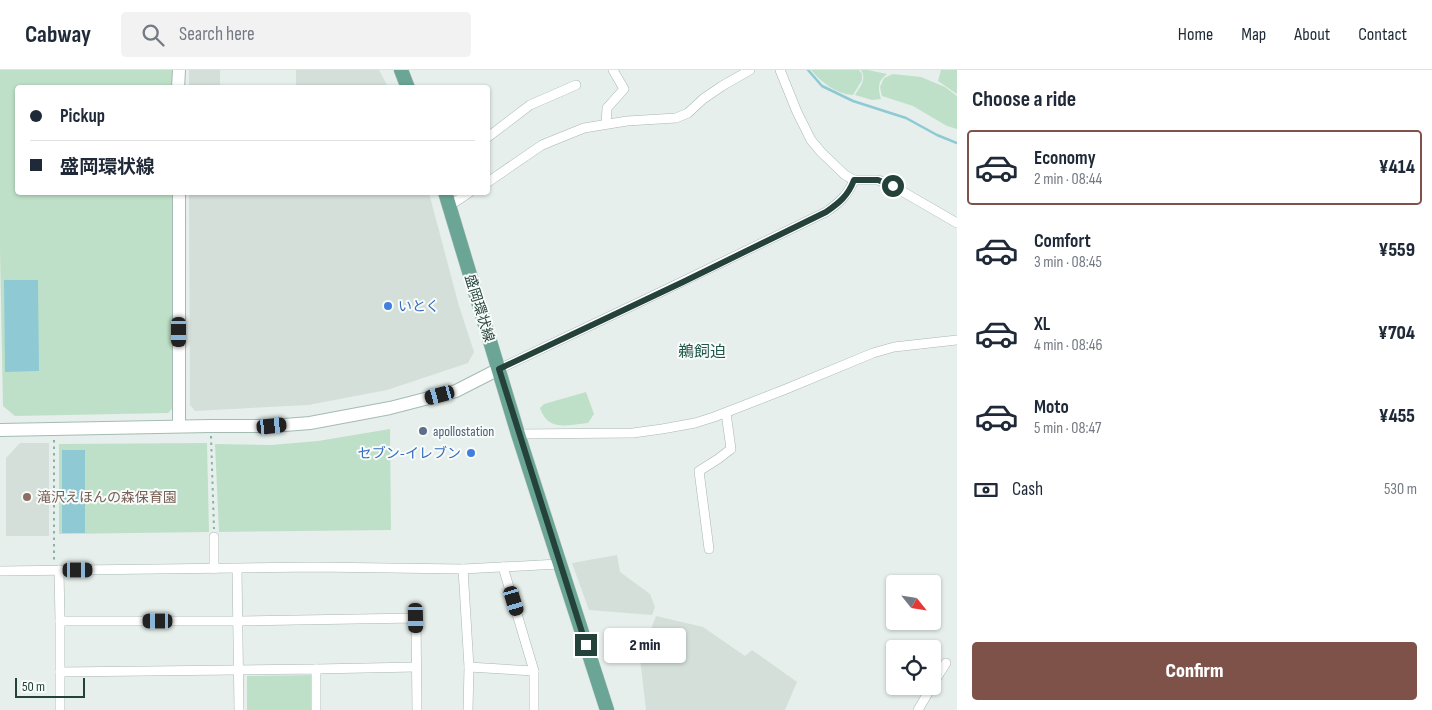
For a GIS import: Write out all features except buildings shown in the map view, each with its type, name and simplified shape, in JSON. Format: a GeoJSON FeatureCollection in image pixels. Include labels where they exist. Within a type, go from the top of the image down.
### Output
{"type":"FeatureCollection","features":[{"type":"Feature","properties":{"kind":"main road"},"geometry":{"type":"LineString","coordinates":[[401,70],[407,85]]}},
{"type":"Feature","properties":{"kind":"main road","name":"盛岡環状線"},"geometry":{"type":"LineString","coordinates":[[447,199],[518,434],[607,710]]}},
{"type":"Feature","properties":{"kind":"street"},"geometry":{"type":"LineString","coordinates":[[178,85],[179,70]]}},
{"type":"Feature","properties":{"kind":"street"},"geometry":{"type":"LineString","coordinates":[[606,124],[607,108],[624,88],[613,70]]}},
{"type":"Feature","properties":{"kind":"street"},"geometry":{"type":"LineString","coordinates":[[490,181],[542,145],[584,128],[627,121],[676,118],[688,113],[703,99],[750,70]]}},
{"type":"Feature","properties":{"kind":"street"},"geometry":{"type":"LineString","coordinates":[[780,70],[811,140],[845,175],[854,180],[878,180],[893,186],[957,223]]}},
{"type":"Feature","properties":{"kind":"street"},"geometry":{"type":"LineString","coordinates":[[490,136],[530,106],[576,85]]}},
{"type":"Feature","properties":{"kind":"street"},"geometry":{"type":"LineString","coordinates":[[0,430],[272,426],[345,417],[390,408],[456,390],[826,212],[841,202],[851,189],[854,180]]}},
{"type":"Feature","properties":{"kind":"street"},"geometry":{"type":"LineString","coordinates":[[179,195],[179,426]]}},
{"type":"Feature","properties":{"kind":"street"},"geometry":{"type":"LineString","coordinates":[[447,199],[460,195]]}},
{"type":"Feature","properties":{"kind":"street"},"geometry":{"type":"LineString","coordinates":[[518,434],[633,433],[695,423],[726,413],[873,353],[902,346],[957,340]]}},
{"type":"Feature","properties":{"kind":"street"},"geometry":{"type":"LineString","coordinates":[[709,549],[699,471],[731,449],[726,413]]}},
{"type":"Feature","properties":{"kind":"street"},"geometry":{"type":"LineString","coordinates":[[214,536],[214,569]]}},
{"type":"Feature","properties":{"kind":"street"},"geometry":{"type":"LineString","coordinates":[[0,571],[316,568],[463,569],[559,564]]}},
{"type":"Feature","properties":{"kind":"street"},"geometry":{"type":"LineString","coordinates":[[503,566],[534,671],[534,710]]}},
{"type":"Feature","properties":{"kind":"street"},"geometry":{"type":"LineString","coordinates":[[237,569],[239,710]]}},
{"type":"Feature","properties":{"kind":"street"},"geometry":{"type":"LineString","coordinates":[[463,569],[469,667],[468,710]]}},
{"type":"Feature","properties":{"kind":"street"},"geometry":{"type":"LineString","coordinates":[[56,570],[60,621],[60,710]]}},
{"type":"Feature","properties":{"kind":"street"},"geometry":{"type":"LineString","coordinates":[[60,621],[416,618],[417,710]]}},
{"type":"Feature","properties":{"kind":"street"},"geometry":{"type":"LineString","coordinates":[[941,671],[946,663]]}},
{"type":"Feature","properties":{"kind":"street"},"geometry":{"type":"LineString","coordinates":[[60,672],[416,667]]}},
{"type":"Feature","properties":{"kind":"street"},"geometry":{"type":"LineString","coordinates":[[469,667],[534,671]]}},
{"type":"Feature","properties":{"kind":"street"},"geometry":{"type":"LineString","coordinates":[[316,669],[316,710]]}},
{"type":"Feature","properties":{"kind":"street"},"geometry":{"type":"LineString","coordinates":[[918,710],[927,695]]}},
{"type":"Feature","properties":{"kind":"path"},"geometry":{"type":"LineString","coordinates":[[211,436],[214,536]]}},
{"type":"Feature","properties":{"kind":"path"},"geometry":{"type":"LineString","coordinates":[[54,439],[56,570]]}},
{"type":"Feature","properties":{"kind":"shaded area"},"geometry":{"type":"Polygon","coordinates":[[[189,70],[220,70],[220,85],[189,85],[189,70]]]}},
{"type":"Feature","properties":{"kind":"shaded area"},"geometry":{"type":"Polygon","coordinates":[[[296,70],[379,70],[387,85],[296,85],[296,70]]]}},
{"type":"Feature","properties":{"kind":"shaded area"},"geometry":{"type":"Polygon","coordinates":[[[189,195],[430,195],[459,306],[474,352],[468,363],[387,390],[308,405],[195,411],[190,405],[189,195]]]}},
{"type":"Feature","properties":{"kind":"shaded area","name":"滝沢えほんの森保育園"},"geometry":{"type":"Polygon","coordinates":[[[20,443],[49,443],[49,536],[6,536],[6,458],[20,443]]]}},
{"type":"Feature","properties":{"kind":"shaded area"},"geometry":{"type":"Polygon","coordinates":[[[617,555],[620,572],[650,594],[655,607],[652,615],[589,610],[572,563],[617,555]]]}},
{"type":"Feature","properties":{"kind":"shaded area"},"geometry":{"type":"Polygon","coordinates":[[[656,616],[703,627],[745,656],[752,650],[797,682],[785,710],[646,710],[640,658],[656,616]]]}},
{"type":"Feature","properties":{"kind":"green space"},"geometry":{"type":"Polygon","coordinates":[[[0,70],[173,70],[173,85],[15,85],[15,195],[173,195],[173,408],[168,413],[15,416],[3,406],[0,250],[0,70]]]}},
{"type":"Feature","properties":{"kind":"green space"},"geometry":{"type":"Polygon","coordinates":[[[811,70],[859,70],[862,74],[862,80],[853,95],[847,94],[830,87],[811,70]]]}},
{"type":"Feature","properties":{"kind":"green space"},"geometry":{"type":"Polygon","coordinates":[[[861,70],[887,74],[881,79],[879,85],[881,99],[872,100],[855,95],[863,80],[861,70]]]}},
{"type":"Feature","properties":{"kind":"green space"},"geometry":{"type":"Polygon","coordinates":[[[941,70],[957,70],[957,94],[938,81],[941,70]]]}},
{"type":"Feature","properties":{"kind":"green space"},"geometry":{"type":"Polygon","coordinates":[[[893,74],[921,77],[945,87],[957,96],[957,129],[947,126],[913,106],[882,96],[880,87],[884,78],[893,74]]]}},
{"type":"Feature","properties":{"kind":"green space"},"geometry":{"type":"Polygon","coordinates":[[[586,392],[594,414],[588,423],[553,424],[548,421],[540,408],[544,404],[586,392]]]}},
{"type":"Feature","properties":{"kind":"green space"},"geometry":{"type":"Polygon","coordinates":[[[390,429],[391,530],[219,532],[215,444],[271,445],[318,441],[390,429]]]}},
{"type":"Feature","properties":{"kind":"green space"},"geometry":{"type":"Polygon","coordinates":[[[207,443],[209,532],[59,534],[59,444],[207,443]]]}},
{"type":"Feature","properties":{"kind":"green space"},"geometry":{"type":"Polygon","coordinates":[[[312,675],[312,710],[247,710],[247,676],[312,675]]]}},
{"type":"Feature","properties":{"kind":"water"},"geometry":{"type":"Polygon","coordinates":[[[4,280],[38,280],[39,371],[5,372],[4,280]]]}},
{"type":"Feature","properties":{"kind":"water"},"geometry":{"type":"Polygon","coordinates":[[[62,450],[85,450],[85,533],[62,533],[62,450]]]}},
{"type":"Feature","properties":{"kind":"waterway"},"geometry":{"type":"LineString","coordinates":[[808,70],[822,86],[853,101],[906,118],[937,135],[957,143]]}},
{"type":"Feature","properties":{"kind":"place","name":"いとく"},"geometry":{"type":"Point","coordinates":[388,306]}},
{"type":"Feature","properties":{"kind":"place","name":"apollostation"},"geometry":{"type":"Point","coordinates":[423,431]}},
{"type":"Feature","properties":{"kind":"place","name":"セブン-イレブン"},"geometry":{"type":"Point","coordinates":[471,453]}},
{"type":"Feature","properties":{"kind":"place","name":"滝沢えほんの森保育園"},"geometry":{"type":"Point","coordinates":[27,497]}},
{"type":"Feature","properties":{"kind":"district","name":"鵜飼迫"},"geometry":{"type":"Point","coordinates":[702,351]}},
{"type":"Feature","properties":{"kind":"route"},"geometry":{"type":"LineString","coordinates":[[586,645],[499,369],[826,212],[841,202],[851,189],[854,180],[878,180],[893,186]]}}]}
